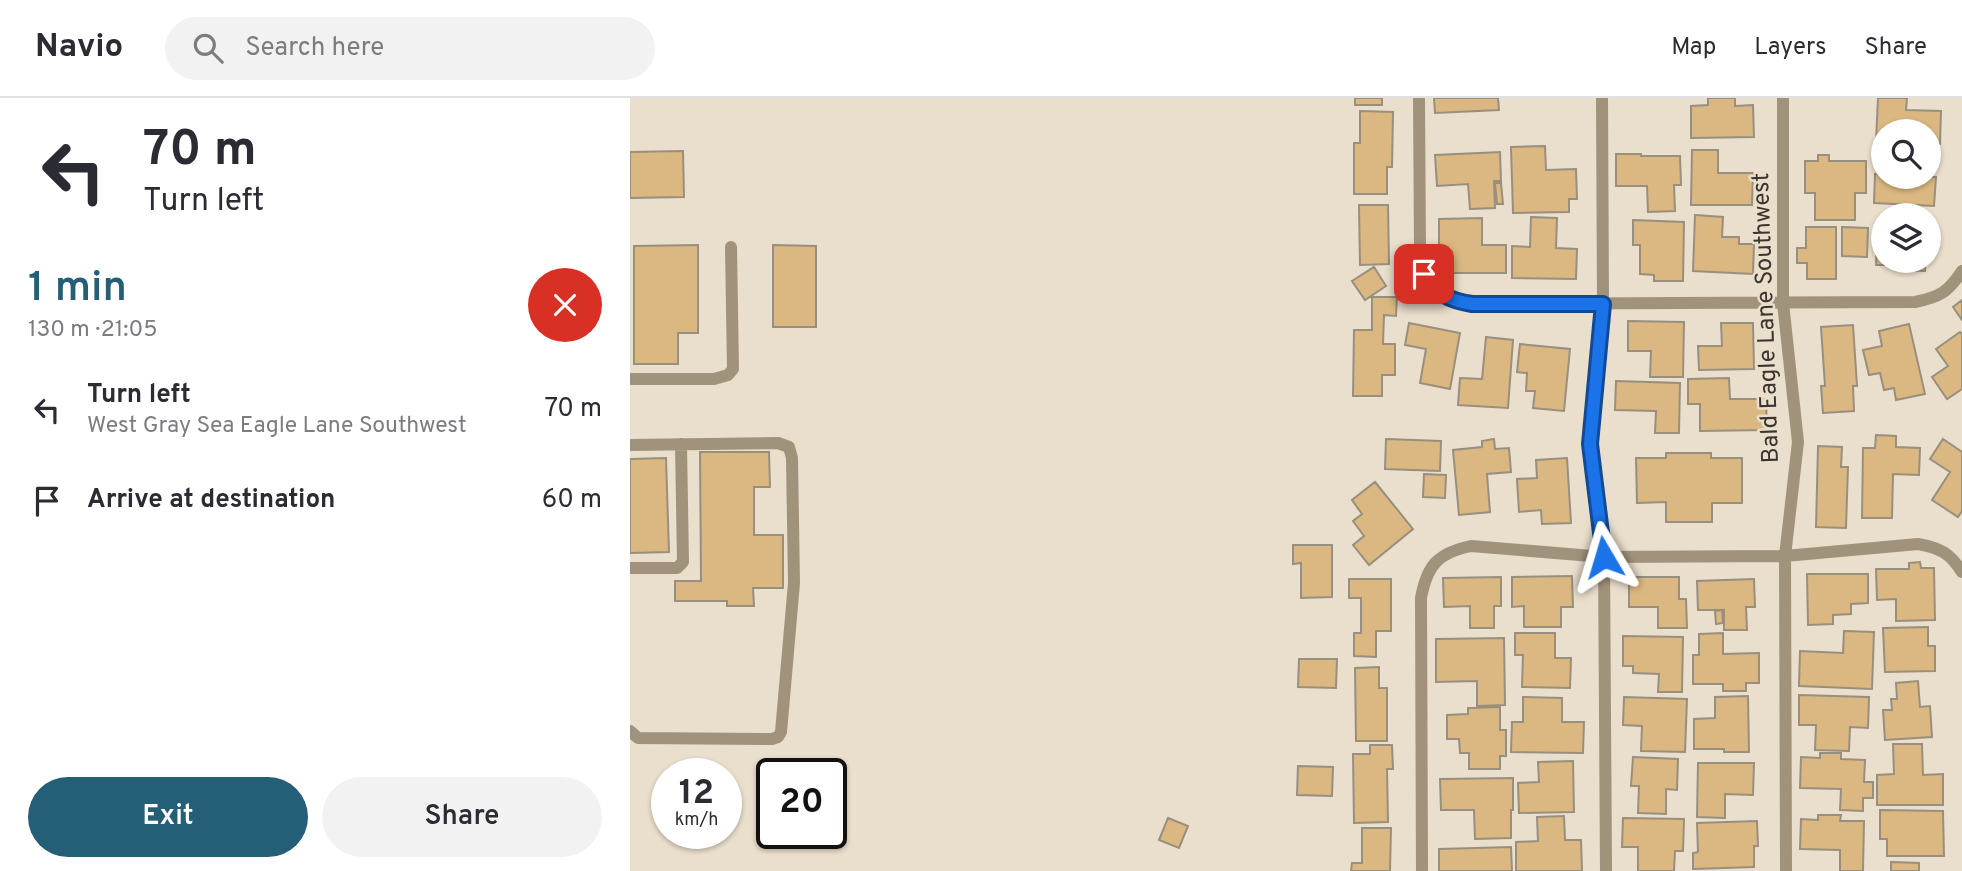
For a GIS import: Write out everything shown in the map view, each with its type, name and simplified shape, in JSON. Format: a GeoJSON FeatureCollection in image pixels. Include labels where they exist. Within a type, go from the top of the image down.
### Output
{"type":"FeatureCollection","features":[{"type":"Feature","properties":{"kind":"lane"},"geometry":{"type":"LineString","coordinates":[[1419,98],[1420,254],[1424,274],[1435,290],[1452,301],[1472,304],[1915,302],[1934,298],[1951,287],[1962,271]]}},
{"type":"Feature","properties":{"kind":"lane"},"geometry":{"type":"LineString","coordinates":[[1602,98],[1603,304],[1590,444],[1604,557],[1606,871]]}},
{"type":"Feature","properties":{"kind":"lane","name":"Bald Eagle Lane Southwest"},"geometry":{"type":"LineString","coordinates":[[1783,98],[1783,303],[1798,442],[1785,556],[1786,871]]}},
{"type":"Feature","properties":{"kind":"lane"},"geometry":{"type":"LineString","coordinates":[[630,379],[714,379],[728,375],[733,369],[732,247]]}},
{"type":"Feature","properties":{"kind":"lane"},"geometry":{"type":"LineString","coordinates":[[630,568],[677,568],[682,562],[681,444]]}},
{"type":"Feature","properties":{"kind":"lane"},"geometry":{"type":"LineString","coordinates":[[630,445],[784,444],[791,451],[794,583],[781,733],[778,737],[638,738],[630,731]]}},
{"type":"Feature","properties":{"kind":"lane"},"geometry":{"type":"LineString","coordinates":[[1422,871],[1421,598],[1424,579],[1435,562],[1451,550],[1471,546],[1604,557],[1785,556],[1918,544],[1938,548],[1954,559],[1962,572]]}},
{"type":"Feature","properties":{"kind":"building"},"geometry":{"type":"Polygon","coordinates":[[[1355,98],[1382,98],[1382,105],[1355,105],[1355,98]]]}},
{"type":"Feature","properties":{"kind":"building"},"geometry":{"type":"Polygon","coordinates":[[[1434,98],[1498,98],[1499,110],[1435,113],[1434,98]]]}},
{"type":"Feature","properties":{"kind":"building"},"geometry":{"type":"Polygon","coordinates":[[[1708,98],[1735,98],[1735,106],[1753,105],[1754,137],[1691,138],[1691,106],[1708,105],[1708,98]]]}},
{"type":"Feature","properties":{"kind":"building"},"geometry":{"type":"Polygon","coordinates":[[[1878,98],[1907,98],[1906,110],[1941,111],[1941,119],[1877,119],[1878,98]]]}},
{"type":"Feature","properties":{"kind":"building"},"geometry":{"type":"Polygon","coordinates":[[[1360,111],[1393,112],[1392,167],[1387,167],[1387,194],[1354,194],[1354,143],[1360,143],[1360,111]]]}},
{"type":"Feature","properties":{"kind":"building"},"geometry":{"type":"Polygon","coordinates":[[[1545,146],[1546,170],[1576,169],[1577,199],[1569,199],[1569,212],[1513,213],[1511,147],[1545,146]]]}},
{"type":"Feature","properties":{"kind":"building"},"geometry":{"type":"Polygon","coordinates":[[[1692,150],[1718,150],[1718,173],[1753,173],[1752,205],[1691,205],[1692,150]]]}},
{"type":"Feature","properties":{"kind":"building"},"geometry":{"type":"Polygon","coordinates":[[[683,151],[684,197],[630,198],[630,152],[683,151]]]}},
{"type":"Feature","properties":{"kind":"building"},"geometry":{"type":"Polygon","coordinates":[[[1500,152],[1501,181],[1494,181],[1495,208],[1470,209],[1468,184],[1437,186],[1435,155],[1500,152]]]}},
{"type":"Feature","properties":{"kind":"building"},"geometry":{"type":"Polygon","coordinates":[[[1616,154],[1680,156],[1681,185],[1674,185],[1675,211],[1648,212],[1647,186],[1616,186],[1616,154]]]}},
{"type":"Feature","properties":{"kind":"building"},"geometry":{"type":"Polygon","coordinates":[[[1818,155],[1829,155],[1829,161],[1866,161],[1866,193],[1855,193],[1855,220],[1815,220],[1815,193],[1805,193],[1805,161],[1818,161],[1818,155]]]}},
{"type":"Feature","properties":{"kind":"building"},"geometry":{"type":"Polygon","coordinates":[[[1495,183],[1501,183],[1503,204],[1497,204],[1495,183]]]}},
{"type":"Feature","properties":{"kind":"building"},"geometry":{"type":"Polygon","coordinates":[[[1874,189],[1935,189],[1934,203],[1874,203],[1874,189]]]}},
{"type":"Feature","properties":{"kind":"building"},"geometry":{"type":"Polygon","coordinates":[[[1359,205],[1388,205],[1389,264],[1360,265],[1359,205]]]}},
{"type":"Feature","properties":{"kind":"building"},"geometry":{"type":"Polygon","coordinates":[[[1695,215],[1723,217],[1722,237],[1739,237],[1739,244],[1754,244],[1753,274],[1693,271],[1695,215]]]}},
{"type":"Feature","properties":{"kind":"building"},"geometry":{"type":"Polygon","coordinates":[[[1531,217],[1557,218],[1556,248],[1577,249],[1576,279],[1512,278],[1512,246],[1530,247],[1531,217]]]}},
{"type":"Feature","properties":{"kind":"building"},"geometry":{"type":"Polygon","coordinates":[[[1482,218],[1482,245],[1506,245],[1506,273],[1452,273],[1452,252],[1439,252],[1439,219],[1482,218]]]}},
{"type":"Feature","properties":{"kind":"building"},"geometry":{"type":"Polygon","coordinates":[[[1633,220],[1684,222],[1683,281],[1654,281],[1654,275],[1640,274],[1640,245],[1633,245],[1633,220]]]}},
{"type":"Feature","properties":{"kind":"building"},"geometry":{"type":"Polygon","coordinates":[[[1806,227],[1836,227],[1836,279],[1807,279],[1807,263],[1797,263],[1797,248],[1806,248],[1806,227]]]}},
{"type":"Feature","properties":{"kind":"building"},"geometry":{"type":"Polygon","coordinates":[[[1842,227],[1868,228],[1867,257],[1842,256],[1842,227]]]}},
{"type":"Feature","properties":{"kind":"building"},"geometry":{"type":"Polygon","coordinates":[[[698,245],[698,333],[678,333],[678,364],[634,364],[634,246],[698,245]]]}},
{"type":"Feature","properties":{"kind":"building"},"geometry":{"type":"Polygon","coordinates":[[[773,245],[816,246],[816,327],[773,327],[773,245]]]}},
{"type":"Feature","properties":{"kind":"building"},"geometry":{"type":"Polygon","coordinates":[[[1374,267],[1386,286],[1365,300],[1352,281],[1374,267]]]}},
{"type":"Feature","properties":{"kind":"building"},"geometry":{"type":"Polygon","coordinates":[[[1372,297],[1397,297],[1396,316],[1384,315],[1383,344],[1395,344],[1395,375],[1382,375],[1382,396],[1353,396],[1354,330],[1372,330],[1372,297]]]}},
{"type":"Feature","properties":{"kind":"building"},"geometry":{"type":"Polygon","coordinates":[[[1962,300],[1962,320],[1953,307],[1962,300]]]}},
{"type":"Feature","properties":{"kind":"building"},"geometry":{"type":"Polygon","coordinates":[[[1628,321],[1684,322],[1683,377],[1650,377],[1651,351],[1628,351],[1628,321]]]}},
{"type":"Feature","properties":{"kind":"building"},"geometry":{"type":"Polygon","coordinates":[[[1409,323],[1460,333],[1450,389],[1420,383],[1426,349],[1405,345],[1409,323]]]}},
{"type":"Feature","properties":{"kind":"building"},"geometry":{"type":"Polygon","coordinates":[[[1721,323],[1753,323],[1754,369],[1699,370],[1698,346],[1722,346],[1721,323]]]}},
{"type":"Feature","properties":{"kind":"building"},"geometry":{"type":"Polygon","coordinates":[[[1909,324],[1925,394],[1896,400],[1894,388],[1884,390],[1880,373],[1869,375],[1863,350],[1882,346],[1879,331],[1909,324]]]}},
{"type":"Feature","properties":{"kind":"building"},"geometry":{"type":"Polygon","coordinates":[[[1853,325],[1857,386],[1853,386],[1854,411],[1823,413],[1821,386],[1825,386],[1821,327],[1853,325]]]}},
{"type":"Feature","properties":{"kind":"building"},"geometry":{"type":"Polygon","coordinates":[[[1960,332],[1962,389],[1947,399],[1932,377],[1948,366],[1936,349],[1960,332]]]}},
{"type":"Feature","properties":{"kind":"building"},"geometry":{"type":"Polygon","coordinates":[[[1486,337],[1513,340],[1508,408],[1458,405],[1460,378],[1482,379],[1486,337]]]}},
{"type":"Feature","properties":{"kind":"building"},"geometry":{"type":"Polygon","coordinates":[[[1520,344],[1570,349],[1564,411],[1533,408],[1535,391],[1526,391],[1527,373],[1517,372],[1520,344]]]}},
{"type":"Feature","properties":{"kind":"building"},"geometry":{"type":"Polygon","coordinates":[[[1729,378],[1730,399],[1766,399],[1767,430],[1700,431],[1700,404],[1688,404],[1688,379],[1729,378]]]}},
{"type":"Feature","properties":{"kind":"building"},"geometry":{"type":"Polygon","coordinates":[[[1616,381],[1680,383],[1679,433],[1655,433],[1656,411],[1615,410],[1616,381]]]}},
{"type":"Feature","properties":{"kind":"building"},"geometry":{"type":"Polygon","coordinates":[[[1876,435],[1896,436],[1896,447],[1920,448],[1919,475],[1893,474],[1892,518],[1862,518],[1863,448],[1875,448],[1876,435]]]}},
{"type":"Feature","properties":{"kind":"building"},"geometry":{"type":"Polygon","coordinates":[[[1386,439],[1441,441],[1440,471],[1385,469],[1386,439]]]}},
{"type":"Feature","properties":{"kind":"building"},"geometry":{"type":"Polygon","coordinates":[[[1494,439],[1495,449],[1509,448],[1511,472],[1487,474],[1490,512],[1459,515],[1453,450],[1482,447],[1482,441],[1494,439]]]}},
{"type":"Feature","properties":{"kind":"building"},"geometry":{"type":"Polygon","coordinates":[[[1943,439],[1962,452],[1962,511],[1958,517],[1932,500],[1950,472],[1930,459],[1943,439]]]}},
{"type":"Feature","properties":{"kind":"building"},"geometry":{"type":"Polygon","coordinates":[[[1818,446],[1842,447],[1841,467],[1848,467],[1846,528],[1816,527],[1818,446]]]}},
{"type":"Feature","properties":{"kind":"building"},"geometry":{"type":"Polygon","coordinates":[[[700,452],[769,452],[770,487],[754,487],[754,535],[783,535],[783,588],[753,588],[754,606],[727,606],[727,601],[675,601],[675,581],[701,581],[700,452]]]}},
{"type":"Feature","properties":{"kind":"building"},"geometry":{"type":"Polygon","coordinates":[[[1666,453],[1711,453],[1711,458],[1742,458],[1742,503],[1712,503],[1712,522],[1666,522],[1666,502],[1637,503],[1636,458],[1666,458],[1666,453]]]}},
{"type":"Feature","properties":{"kind":"building"},"geometry":{"type":"Polygon","coordinates":[[[666,458],[669,552],[630,553],[630,459],[666,458]]]}},
{"type":"Feature","properties":{"kind":"building"},"geometry":{"type":"Polygon","coordinates":[[[1567,458],[1571,523],[1542,524],[1541,510],[1519,512],[1517,479],[1537,478],[1536,460],[1567,458]]]}},
{"type":"Feature","properties":{"kind":"building"},"geometry":{"type":"Polygon","coordinates":[[[1424,474],[1446,475],[1445,498],[1423,497],[1424,474]]]}},
{"type":"Feature","properties":{"kind":"building"},"geometry":{"type":"Polygon","coordinates":[[[1375,482],[1413,529],[1369,565],[1353,545],[1364,536],[1353,521],[1362,514],[1352,500],[1375,482]]]}},
{"type":"Feature","properties":{"kind":"building"},"geometry":{"type":"Polygon","coordinates":[[[1293,545],[1332,545],[1332,597],[1301,598],[1301,563],[1293,564],[1293,545]]]}},
{"type":"Feature","properties":{"kind":"building"},"geometry":{"type":"Polygon","coordinates":[[[1920,562],[1921,568],[1934,568],[1935,620],[1896,621],[1896,599],[1877,600],[1876,569],[1909,569],[1909,563],[1920,562]]]}},
{"type":"Feature","properties":{"kind":"building"},"geometry":{"type":"Polygon","coordinates":[[[1807,574],[1868,574],[1868,603],[1851,604],[1851,614],[1833,615],[1833,624],[1808,625],[1807,574]]]}},
{"type":"Feature","properties":{"kind":"building"},"geometry":{"type":"Polygon","coordinates":[[[1572,576],[1573,607],[1561,607],[1561,627],[1524,627],[1524,606],[1512,607],[1512,577],[1572,576]]]}},
{"type":"Feature","properties":{"kind":"building"},"geometry":{"type":"Polygon","coordinates":[[[1501,577],[1501,606],[1494,606],[1494,628],[1470,628],[1470,606],[1444,607],[1443,578],[1501,577]]]}},
{"type":"Feature","properties":{"kind":"building"},"geometry":{"type":"Polygon","coordinates":[[[1629,577],[1679,577],[1679,599],[1686,599],[1687,628],[1658,628],[1658,607],[1629,607],[1629,577]]]}},
{"type":"Feature","properties":{"kind":"building"},"geometry":{"type":"Polygon","coordinates":[[[1349,579],[1391,579],[1391,631],[1376,631],[1376,657],[1354,656],[1354,633],[1361,633],[1361,598],[1349,598],[1349,579]]]}},
{"type":"Feature","properties":{"kind":"building"},"geometry":{"type":"Polygon","coordinates":[[[1754,579],[1755,607],[1746,607],[1747,630],[1724,630],[1724,610],[1698,610],[1697,581],[1754,579]]]}},
{"type":"Feature","properties":{"kind":"building"},"geometry":{"type":"Polygon","coordinates":[[[1722,610],[1723,623],[1716,624],[1715,611],[1722,610]]]}},
{"type":"Feature","properties":{"kind":"building"},"geometry":{"type":"Polygon","coordinates":[[[1928,627],[1928,646],[1935,646],[1935,671],[1885,672],[1883,628],[1928,627]]]}},
{"type":"Feature","properties":{"kind":"building"},"geometry":{"type":"Polygon","coordinates":[[[1844,631],[1874,632],[1872,689],[1799,686],[1800,651],[1843,653],[1844,631]]]}},
{"type":"Feature","properties":{"kind":"building"},"geometry":{"type":"Polygon","coordinates":[[[1515,633],[1555,633],[1555,658],[1571,658],[1570,688],[1522,687],[1523,655],[1515,655],[1515,633]]]}},
{"type":"Feature","properties":{"kind":"building"},"geometry":{"type":"Polygon","coordinates":[[[1723,633],[1723,654],[1759,653],[1759,683],[1746,683],[1746,691],[1723,691],[1723,684],[1693,684],[1693,655],[1699,655],[1699,634],[1723,633]]]}},
{"type":"Feature","properties":{"kind":"building"},"geometry":{"type":"Polygon","coordinates":[[[1623,636],[1683,637],[1682,692],[1658,692],[1659,674],[1633,673],[1633,666],[1623,666],[1623,636]]]}},
{"type":"Feature","properties":{"kind":"building"},"geometry":{"type":"Polygon","coordinates":[[[1504,638],[1505,705],[1477,706],[1477,681],[1436,682],[1436,639],[1504,638]]]}},
{"type":"Feature","properties":{"kind":"building"},"geometry":{"type":"Polygon","coordinates":[[[1299,659],[1337,659],[1336,688],[1298,687],[1299,659]]]}},
{"type":"Feature","properties":{"kind":"building"},"geometry":{"type":"Polygon","coordinates":[[[1379,667],[1379,688],[1387,688],[1387,741],[1356,741],[1355,668],[1379,667]]]}},
{"type":"Feature","properties":{"kind":"building"},"geometry":{"type":"Polygon","coordinates":[[[1918,681],[1920,707],[1930,706],[1932,737],[1885,740],[1883,710],[1892,710],[1891,699],[1897,699],[1896,683],[1918,681]]]}},
{"type":"Feature","properties":{"kind":"building"},"geometry":{"type":"Polygon","coordinates":[[[1799,695],[1869,697],[1868,728],[1850,727],[1849,751],[1815,750],[1816,725],[1799,725],[1799,695]]]}},
{"type":"Feature","properties":{"kind":"building"},"geometry":{"type":"Polygon","coordinates":[[[1748,696],[1749,752],[1694,749],[1694,719],[1715,718],[1715,697],[1748,696]]]}},
{"type":"Feature","properties":{"kind":"building"},"geometry":{"type":"Polygon","coordinates":[[[1523,697],[1562,698],[1562,722],[1584,722],[1583,753],[1511,752],[1512,722],[1523,722],[1523,697]]]}},
{"type":"Feature","properties":{"kind":"building"},"geometry":{"type":"Polygon","coordinates":[[[1624,697],[1687,699],[1685,752],[1641,751],[1642,726],[1623,725],[1624,697]]]}},
{"type":"Feature","properties":{"kind":"building"},"geometry":{"type":"Polygon","coordinates":[[[1500,707],[1500,730],[1506,730],[1506,756],[1500,756],[1500,769],[1469,769],[1469,753],[1460,753],[1459,739],[1447,739],[1447,715],[1468,714],[1468,708],[1500,707]]]}},
{"type":"Feature","properties":{"kind":"building"},"geometry":{"type":"Polygon","coordinates":[[[1893,744],[1922,744],[1923,775],[1943,774],[1943,805],[1877,805],[1877,775],[1894,774],[1893,744]]]}},
{"type":"Feature","properties":{"kind":"building"},"geometry":{"type":"Polygon","coordinates":[[[1370,745],[1392,745],[1393,769],[1387,769],[1388,822],[1354,823],[1353,754],[1370,754],[1370,745]]]}},
{"type":"Feature","properties":{"kind":"building"},"geometry":{"type":"Polygon","coordinates":[[[1820,753],[1841,753],[1841,759],[1865,760],[1864,782],[1873,782],[1873,798],[1863,798],[1863,811],[1840,810],[1841,789],[1800,788],[1801,757],[1820,758],[1820,753]]]}},
{"type":"Feature","properties":{"kind":"building"},"geometry":{"type":"Polygon","coordinates":[[[1633,757],[1678,759],[1677,790],[1666,789],[1666,814],[1638,813],[1639,786],[1631,786],[1633,757]]]}},
{"type":"Feature","properties":{"kind":"building"},"geometry":{"type":"Polygon","coordinates":[[[1573,761],[1574,812],[1519,813],[1518,783],[1539,782],[1538,762],[1573,761]]]}},
{"type":"Feature","properties":{"kind":"building"},"geometry":{"type":"Polygon","coordinates":[[[1698,763],[1754,763],[1753,795],[1725,794],[1725,818],[1697,817],[1698,763]]]}},
{"type":"Feature","properties":{"kind":"building"},"geometry":{"type":"Polygon","coordinates":[[[1298,766],[1333,767],[1332,796],[1297,795],[1298,766]]]}},
{"type":"Feature","properties":{"kind":"building"},"geometry":{"type":"Polygon","coordinates":[[[1513,778],[1511,838],[1475,839],[1474,810],[1441,810],[1440,779],[1513,778]]]}},
{"type":"Feature","properties":{"kind":"building"},"geometry":{"type":"Polygon","coordinates":[[[1880,810],[1943,811],[1944,856],[1887,856],[1887,839],[1880,839],[1880,810]]]}},
{"type":"Feature","properties":{"kind":"building"},"geometry":{"type":"Polygon","coordinates":[[[1818,815],[1841,815],[1840,821],[1864,821],[1863,871],[1840,871],[1840,850],[1800,849],[1801,819],[1818,820],[1818,815]]]}},
{"type":"Feature","properties":{"kind":"building"},"geometry":{"type":"Polygon","coordinates":[[[1564,816],[1565,840],[1581,840],[1582,871],[1516,871],[1516,842],[1538,841],[1537,817],[1564,816]]]}},
{"type":"Feature","properties":{"kind":"building"},"geometry":{"type":"Polygon","coordinates":[[[1168,818],[1188,826],[1179,848],[1159,840],[1168,818]]]}},
{"type":"Feature","properties":{"kind":"building"},"geometry":{"type":"Polygon","coordinates":[[[1623,818],[1684,819],[1683,851],[1675,851],[1674,871],[1638,871],[1638,847],[1622,847],[1623,818]]]}},
{"type":"Feature","properties":{"kind":"building"},"geometry":{"type":"Polygon","coordinates":[[[1757,821],[1758,846],[1754,846],[1754,867],[1693,869],[1693,853],[1698,852],[1697,823],[1757,821]]]}},
{"type":"Feature","properties":{"kind":"building"},"geometry":{"type":"Polygon","coordinates":[[[1362,828],[1391,828],[1390,871],[1351,871],[1352,863],[1362,863],[1362,828]]]}},
{"type":"Feature","properties":{"kind":"building"},"geometry":{"type":"Polygon","coordinates":[[[1511,847],[1512,871],[1439,871],[1439,849],[1511,847]]]}},
{"type":"Feature","properties":{"kind":"building"},"geometry":{"type":"Polygon","coordinates":[[[1891,862],[1919,863],[1919,871],[1891,871],[1891,862]]]}},
{"type":"Feature","properties":{"kind":"route"},"geometry":{"type":"LineString","coordinates":[[1424,274],[1435,290],[1452,301],[1472,304],[1603,304],[1590,444],[1604,557]]}}]}
